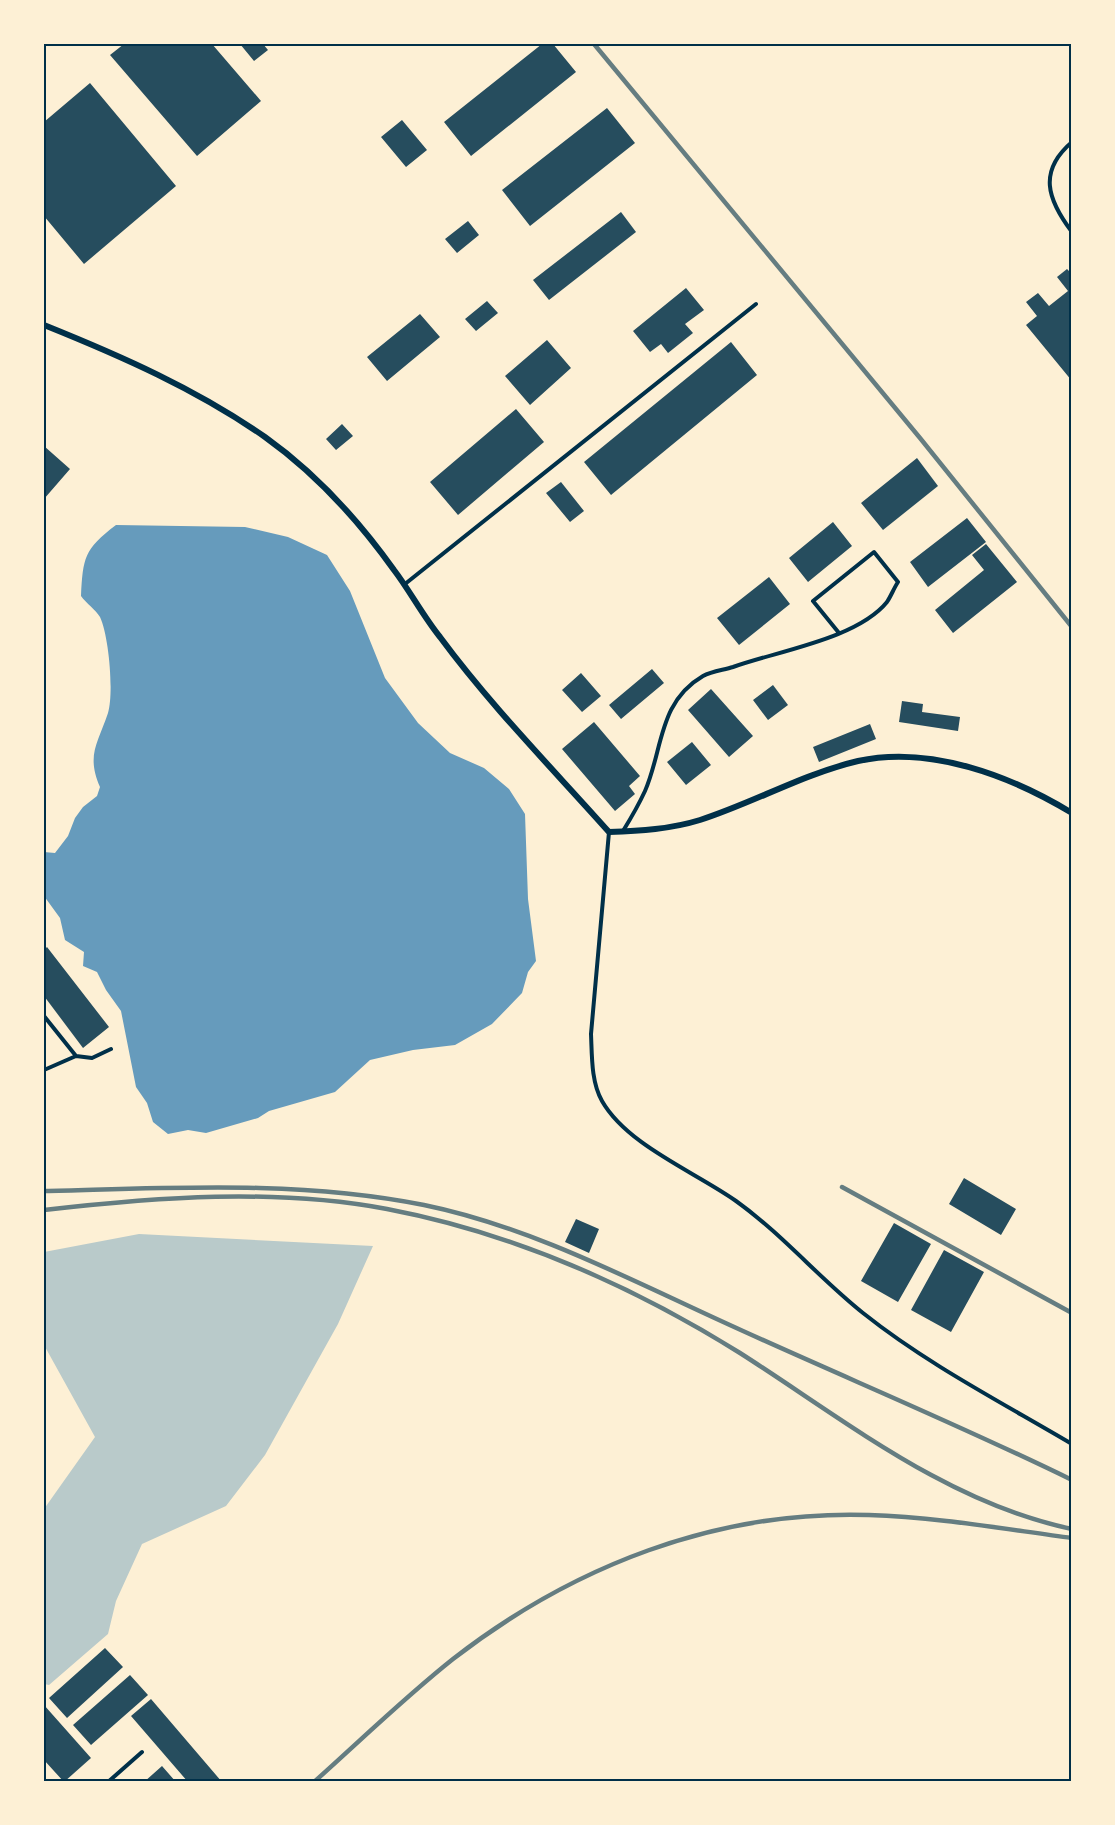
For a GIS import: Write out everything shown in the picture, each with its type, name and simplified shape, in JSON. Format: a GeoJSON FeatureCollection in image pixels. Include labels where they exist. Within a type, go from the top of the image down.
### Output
{"type":"FeatureCollection","features":[{"type":"Feature","properties":{"kind":"street"},"geometry":{"type":"LineString","coordinates":[[44,325],[135,361],[198,395],[266,438],[327,490],[404,584],[447,646],[510,722],[609,832],[642,831],[698,821],[827,770],[859,761],[900,756],[946,762],[1004,779],[1071,813]]}},
{"type":"Feature","properties":{"kind":"lane"},"geometry":{"type":"LineString","coordinates":[[1071,142],[1050,167],[1050,195],[1071,232]]}},
{"type":"Feature","properties":{"kind":"lane"},"geometry":{"type":"LineString","coordinates":[[404,584],[756,304]]}},
{"type":"Feature","properties":{"kind":"lane"},"geometry":{"type":"LineString","coordinates":[[623,831],[645,791],[663,725],[675,702],[703,676],[768,654],[813,644],[854,627],[886,602],[897,582],[874,552],[813,600],[839,633]]}},
{"type":"Feature","properties":{"kind":"lane"},"geometry":{"type":"LineString","coordinates":[[609,832],[591,1034],[592,1067],[601,1100],[618,1122],[650,1147],[737,1202],[863,1312],[935,1363],[1071,1444]]}},
{"type":"Feature","properties":{"kind":"lane"},"geometry":{"type":"LineString","coordinates":[[44,1016],[76,1056]]}},
{"type":"Feature","properties":{"kind":"lane"},"geometry":{"type":"LineString","coordinates":[[44,1070],[76,1056],[92,1058],[111,1049]]}},
{"type":"Feature","properties":{"kind":"lane"},"geometry":{"type":"LineString","coordinates":[[108,1782],[142,1752]]}},
{"type":"Feature","properties":{"kind":"shaded area"},"geometry":{"type":"Polygon","coordinates":[[[139,1234],[373,1246],[338,1324],[265,1455],[226,1506],[142,1544],[116,1601],[108,1634],[49,1685],[44,1684],[44,1509],[95,1437],[44,1345],[44,1252],[139,1234]]]}},
{"type":"Feature","properties":{"kind":"water"},"geometry":{"type":"Polygon","coordinates":[[[116,525],[245,527],[288,537],[327,555],[350,591],[385,678],[418,723],[450,753],[484,768],[509,789],[525,814],[528,899],[536,961],[528,972],[522,993],[492,1024],[455,1045],[413,1050],[370,1060],[335,1092],[269,1111],[258,1118],[206,1133],[188,1130],[168,1134],[153,1122],[147,1103],[136,1087],[121,1011],[97,972],[83,966],[84,952],[65,940],[60,918],[44,896],[44,852],[55,853],[68,836],[75,818],[83,807],[97,796],[100,787],[94,757],[110,704],[110,665],[100,617],[81,596],[87,555],[97,541],[116,525]]]}},
{"type":"Feature","properties":{"kind":"building"},"geometry":{"type":"Polygon","coordinates":[[[124,44],[212,44],[261,101],[197,156],[110,55],[124,44]]]}},
{"type":"Feature","properties":{"kind":"building"},"geometry":{"type":"Polygon","coordinates":[[[240,44],[263,44],[268,50],[254,61],[240,44]]]}},
{"type":"Feature","properties":{"kind":"building"},"geometry":{"type":"Polygon","coordinates":[[[542,44],[553,44],[576,72],[471,156],[444,122],[542,44]]]}},
{"type":"Feature","properties":{"kind":"building"},"geometry":{"type":"Polygon","coordinates":[[[90,83],[176,186],[84,264],[44,216],[44,122],[90,83]]]}},
{"type":"Feature","properties":{"kind":"building"},"geometry":{"type":"Polygon","coordinates":[[[607,108],[635,143],[530,226],[502,190],[607,108]]]}},
{"type":"Feature","properties":{"kind":"building"},"geometry":{"type":"Polygon","coordinates":[[[402,120],[427,150],[406,167],[381,137],[402,120]]]}},
{"type":"Feature","properties":{"kind":"building"},"geometry":{"type":"Polygon","coordinates":[[[621,212],[636,232],[549,300],[533,280],[621,212]]]}},
{"type":"Feature","properties":{"kind":"building"},"geometry":{"type":"Polygon","coordinates":[[[468,221],[479,235],[457,253],[445,239],[468,221]]]}},
{"type":"Feature","properties":{"kind":"building"},"geometry":{"type":"Polygon","coordinates":[[[1067,269],[1072,274],[1072,381],[1026,325],[1037,316],[1026,302],[1038,293],[1049,306],[1068,291],[1057,277],[1067,269]]]}},
{"type":"Feature","properties":{"kind":"building"},"geometry":{"type":"Polygon","coordinates":[[[686,288],[704,310],[685,324],[693,333],[668,353],[661,344],[650,352],[633,331],[686,288]]]}},
{"type":"Feature","properties":{"kind":"building"},"geometry":{"type":"Polygon","coordinates":[[[487,301],[498,313],[476,331],[465,319],[487,301]]]}},
{"type":"Feature","properties":{"kind":"building"},"geometry":{"type":"Polygon","coordinates":[[[420,314],[440,337],[387,381],[367,357],[420,314]]]}},
{"type":"Feature","properties":{"kind":"building"},"geometry":{"type":"Polygon","coordinates":[[[547,340],[571,368],[530,405],[505,376],[547,340]]]}},
{"type":"Feature","properties":{"kind":"building"},"geometry":{"type":"Polygon","coordinates":[[[731,342],[757,375],[611,495],[584,462],[731,342]]]}},
{"type":"Feature","properties":{"kind":"building"},"geometry":{"type":"Polygon","coordinates":[[[516,409],[544,442],[458,515],[430,482],[516,409]]]}},
{"type":"Feature","properties":{"kind":"building"},"geometry":{"type":"Polygon","coordinates":[[[342,424],[353,436],[336,450],[326,439],[342,424]]]}},
{"type":"Feature","properties":{"kind":"building"},"geometry":{"type":"Polygon","coordinates":[[[44,446],[70,469],[44,499],[44,446]]]}},
{"type":"Feature","properties":{"kind":"building"},"geometry":{"type":"Polygon","coordinates":[[[917,458],[938,486],[883,530],[861,503],[917,458]]]}},
{"type":"Feature","properties":{"kind":"building"},"geometry":{"type":"Polygon","coordinates":[[[561,482],[584,511],[570,522],[546,493],[561,482]]]}},
{"type":"Feature","properties":{"kind":"building"},"geometry":{"type":"Polygon","coordinates":[[[967,518],[986,542],[928,587],[910,562],[967,518]]]}},
{"type":"Feature","properties":{"kind":"building"},"geometry":{"type":"Polygon","coordinates":[[[833,522],[852,546],[808,582],[789,558],[833,522]]]}},
{"type":"Feature","properties":{"kind":"building"},"geometry":{"type":"Polygon","coordinates":[[[986,544],[1017,582],[953,633],[935,610],[984,570],[972,555],[986,544]]]}},
{"type":"Feature","properties":{"kind":"building"},"geometry":{"type":"Polygon","coordinates":[[[769,577],[790,604],[739,645],[717,618],[769,577]]]}},
{"type":"Feature","properties":{"kind":"building"},"geometry":{"type":"Polygon","coordinates":[[[652,669],[664,683],[621,719],[609,705],[652,669]]]}},
{"type":"Feature","properties":{"kind":"building"},"geometry":{"type":"Polygon","coordinates":[[[581,673],[601,696],[582,712],[562,690],[581,673]]]}},
{"type":"Feature","properties":{"kind":"building"},"geometry":{"type":"Polygon","coordinates":[[[773,685],[788,705],[768,720],[753,700],[773,685]]]}},
{"type":"Feature","properties":{"kind":"building"},"geometry":{"type":"Polygon","coordinates":[[[711,689],[753,736],[729,757],[688,710],[711,689]]]}},
{"type":"Feature","properties":{"kind":"building"},"geometry":{"type":"Polygon","coordinates":[[[902,701],[923,704],[922,712],[960,717],[958,731],[899,722],[902,701]]]}},
{"type":"Feature","properties":{"kind":"building"},"geometry":{"type":"Polygon","coordinates":[[[594,722],[640,776],[629,786],[635,794],[615,811],[562,749],[594,722]]]}},
{"type":"Feature","properties":{"kind":"building"},"geometry":{"type":"Polygon","coordinates":[[[870,724],[876,739],[819,762],[813,747],[870,724]]]}},
{"type":"Feature","properties":{"kind":"building"},"geometry":{"type":"Polygon","coordinates":[[[692,742],[711,765],[686,785],[667,762],[692,742]]]}},
{"type":"Feature","properties":{"kind":"building"},"geometry":{"type":"Polygon","coordinates":[[[47,947],[109,1027],[83,1048],[44,996],[44,950],[47,947]]]}},
{"type":"Feature","properties":{"kind":"building"},"geometry":{"type":"Polygon","coordinates":[[[964,1178],[1016,1209],[1001,1235],[949,1204],[964,1178]]]}},
{"type":"Feature","properties":{"kind":"building"},"geometry":{"type":"Polygon","coordinates":[[[576,1219],[599,1229],[589,1253],[565,1242],[576,1219]]]}},
{"type":"Feature","properties":{"kind":"building"},"geometry":{"type":"Polygon","coordinates":[[[894,1223],[931,1244],[898,1302],[861,1281],[894,1223]]]}},
{"type":"Feature","properties":{"kind":"building"},"geometry":{"type":"Polygon","coordinates":[[[944,1250],[984,1272],[951,1332],[911,1310],[944,1250]]]}},
{"type":"Feature","properties":{"kind":"building"},"geometry":{"type":"Polygon","coordinates":[[[105,1648],[123,1667],[67,1718],[49,1698],[105,1648]]]}},
{"type":"Feature","properties":{"kind":"building"},"geometry":{"type":"Polygon","coordinates":[[[130,1675],[148,1695],[91,1745],[73,1725],[130,1675]]]}},
{"type":"Feature","properties":{"kind":"building"},"geometry":{"type":"Polygon","coordinates":[[[151,1699],[222,1782],[188,1782],[131,1716],[151,1699]]]}},
{"type":"Feature","properties":{"kind":"building"},"geometry":{"type":"Polygon","coordinates":[[[44,1705],[91,1758],[64,1782],[44,1760],[44,1705]]]}},
{"type":"Feature","properties":{"kind":"building"},"geometry":{"type":"Polygon","coordinates":[[[162,1766],[176,1782],[144,1782],[162,1766]]]}},
{"type":"Feature","properties":{"kind":"railway"},"geometry":{"type":"LineString","coordinates":[[594,44],[920,438],[1072,627]]}},
{"type":"Feature","properties":{"kind":"railway"},"geometry":{"type":"LineString","coordinates":[[842,1187],[1072,1313]]}},
{"type":"Feature","properties":{"kind":"railway"},"geometry":{"type":"LineString","coordinates":[[44,1191],[282,1189],[377,1197],[466,1215],[587,1259],[1072,1480]]}},
{"type":"Feature","properties":{"kind":"railway"},"geometry":{"type":"LineString","coordinates":[[44,1210],[172,1198],[302,1198],[387,1209],[480,1232],[570,1264],[657,1305],[740,1353],[858,1431],[940,1480],[1026,1517],[1072,1529]]}},
{"type":"Feature","properties":{"kind":"railway"},"geometry":{"type":"LineString","coordinates":[[314,1782],[435,1674],[499,1626],[597,1571],[649,1550],[702,1534],[756,1522],[812,1516],[869,1515],[919,1518],[1072,1538]]}}]}
